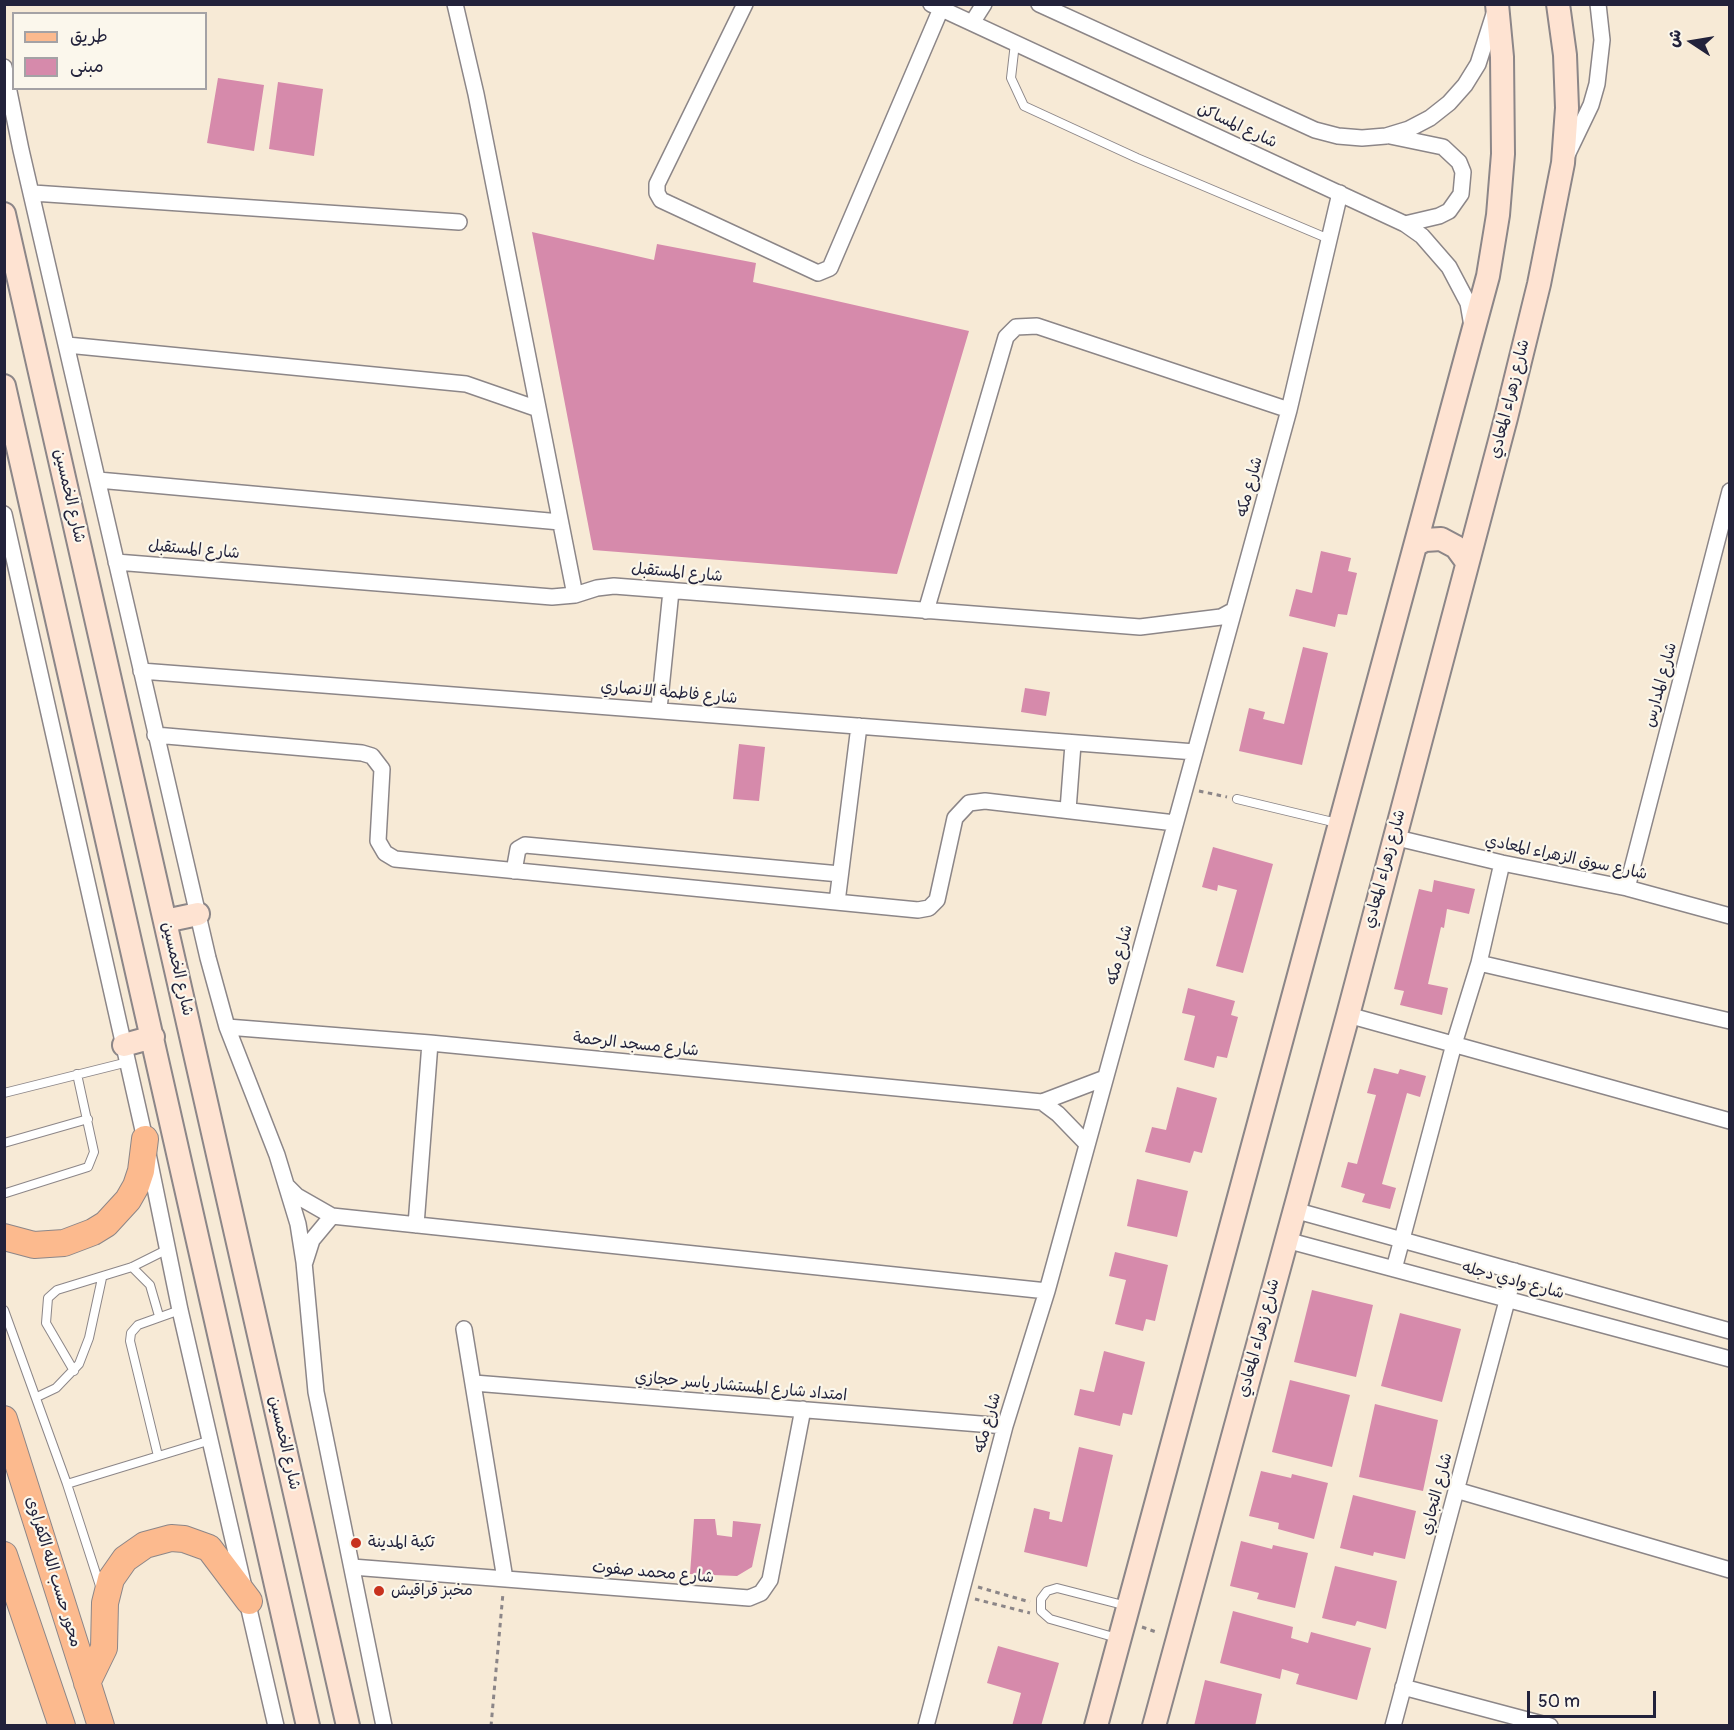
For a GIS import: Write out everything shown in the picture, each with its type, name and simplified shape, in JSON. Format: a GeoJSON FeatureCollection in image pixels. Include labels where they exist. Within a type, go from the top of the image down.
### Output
{"type":"FeatureCollection","features":[{"type":"Feature","properties":{"kind":"main road","name":"شارع زهراء المعادي"},"geometry":{"type":"LineString","coordinates":[[1154,1725],[1348,1015],[1393,837],[1523,351],[1563,163],[1567,108],[1565,55],[1558,4]]}},
{"type":"Feature","properties":{"kind":"main road"},"geometry":{"type":"LineString","coordinates":[[1096,1725],[1342,824],[1488,276],[1498,215],[1503,154],[1502,57],[1497,5]]}},
{"type":"Feature","properties":{"kind":"main road","name":"شارع الخمسين"},"geometry":{"type":"LineString","coordinates":[[4,214],[348,1725]]}},
{"type":"Feature","properties":{"kind":"main road"},"geometry":{"type":"LineString","coordinates":[[4,386],[308,1725]]}},
{"type":"Feature","properties":{"kind":"main road"},"geometry":{"type":"LineString","coordinates":[[1417,544],[1433,538],[1441,539],[1456,547],[1467,562]]}},
{"type":"Feature","properties":{"kind":"main road"},"geometry":{"type":"LineString","coordinates":[[165,921],[198,914]]}},
{"type":"Feature","properties":{"kind":"main road"},"geometry":{"type":"LineString","coordinates":[[126,1053],[153,1037]]}},
{"type":"Feature","properties":{"kind":"main road"},"geometry":{"type":"LineString","coordinates":[[4,1237],[34,1245],[56,1244],[78,1239],[106,1224],[118,1213],[136,1186],[141,1171],[145,1139]]}},
{"type":"Feature","properties":{"kind":"main road","name":"محور حسب الله الكفراوى"},"geometry":{"type":"LineString","coordinates":[[4,1419],[101,1725]]}},
{"type":"Feature","properties":{"kind":"main road"},"geometry":{"type":"LineString","coordinates":[[253,1483],[291,1474]]}},
{"type":"Feature","properties":{"kind":"main road"},"geometry":{"type":"LineString","coordinates":[[87,1683],[101,1661],[104,1648],[105,1603],[111,1579],[125,1559],[145,1545],[171,1538],[190,1540],[209,1548],[249,1601]]}},
{"type":"Feature","properties":{"kind":"main road"},"geometry":{"type":"LineString","coordinates":[[4,1555],[62,1725]]}},
{"type":"Feature","properties":{"kind":"street"},"geometry":{"type":"LineString","coordinates":[[455,4],[476,94],[575,596]]}},
{"type":"Feature","properties":{"kind":"street"},"geometry":{"type":"LineString","coordinates":[[745,4],[657,184],[657,193],[661,200],[818,273],[830,268],[939,6]]}},
{"type":"Feature","properties":{"kind":"street"},"geometry":{"type":"LineString","coordinates":[[972,24],[984,4]]}},
{"type":"Feature","properties":{"kind":"street","name":"شارع المساكن"},"geometry":{"type":"LineString","coordinates":[[1039,4],[1315,130],[1354,138],[1386,136],[1409,129],[1430,118],[1449,103],[1465,85],[1478,64],[1497,5]]}},
{"type":"Feature","properties":{"kind":"street"},"geometry":{"type":"LineString","coordinates":[[1563,163],[1591,105],[1597,84],[1602,40],[1599,4]]}},
{"type":"Feature","properties":{"kind":"street","name":"شارع المساكن"},"geometry":{"type":"LineString","coordinates":[[939,6],[972,24],[1405,224],[1422,236],[1449,267],[1468,303],[1474,335]]}},
{"type":"Feature","properties":{"kind":"street"},"geometry":{"type":"LineString","coordinates":[[4,67],[155,735],[198,914],[227,1027],[288,1187],[304,1262],[316,1392],[384,1725]]}},
{"type":"Feature","properties":{"kind":"street"},"geometry":{"type":"LineString","coordinates":[[1386,136],[1443,147],[1459,162],[1463,172],[1461,194],[1449,211],[1439,216],[1405,224]]}},
{"type":"Feature","properties":{"kind":"street"},"geometry":{"type":"LineString","coordinates":[[33,193],[459,222]]}},
{"type":"Feature","properties":{"kind":"street","name":"شارع مكه"},"geometry":{"type":"LineString","coordinates":[[926,1725],[1005,1426],[1047,1291],[1289,410],[1340,193]]}},
{"type":"Feature","properties":{"kind":"street"},"geometry":{"type":"LineString","coordinates":[[926,611],[1006,337],[1016,327],[1037,326],[1289,410]]}},
{"type":"Feature","properties":{"kind":"street"},"geometry":{"type":"LineString","coordinates":[[67,345],[466,384],[501,394],[538,409]]}},
{"type":"Feature","properties":{"kind":"street"},"geometry":{"type":"LineString","coordinates":[[98,480],[560,522]]}},
{"type":"Feature","properties":{"kind":"street","name":"شارع المدارس"},"geometry":{"type":"LineString","coordinates":[[1627,888],[1730,491]]}},
{"type":"Feature","properties":{"kind":"street"},"geometry":{"type":"LineString","coordinates":[[4,514],[126,1053],[180,1310],[276,1725]]}},
{"type":"Feature","properties":{"kind":"street","name":"شارع المستقبل"},"geometry":{"type":"LineString","coordinates":[[116,562],[535,595],[575,596],[597,588],[614,586],[1140,627],[1221,617],[1234,610]]}},
{"type":"Feature","properties":{"kind":"street"},"geometry":{"type":"LineString","coordinates":[[659,709],[671,591]]}},
{"type":"Feature","properties":{"kind":"street","name":"شارع فاطمة الانصاري"},"geometry":{"type":"LineString","coordinates":[[141,671],[659,709],[1195,752]]}},
{"type":"Feature","properties":{"kind":"street"},"geometry":{"type":"LineString","coordinates":[[837,902],[859,726]]}},
{"type":"Feature","properties":{"kind":"street"},"geometry":{"type":"LineString","coordinates":[[155,735],[367,754],[376,759],[382,769],[378,841],[385,853],[401,860],[918,910],[929,908],[939,896],[955,818],[969,803],[985,801],[1175,823]]}},
{"type":"Feature","properties":{"kind":"street"},"geometry":{"type":"LineString","coordinates":[[1068,810],[1073,744]]}},
{"type":"Feature","properties":{"kind":"street","name":"شارع سوق الزهراء المعادي"},"geometry":{"type":"LineString","coordinates":[[1393,837],[1502,863],[1627,888],[1730,916]]}},
{"type":"Feature","properties":{"kind":"street"},"geometry":{"type":"LineString","coordinates":[[514,871],[518,849],[525,845],[840,874]]}},
{"type":"Feature","properties":{"kind":"street"},"geometry":{"type":"LineString","coordinates":[[1394,1269],[1454,1044],[1479,963],[1502,863]]}},
{"type":"Feature","properties":{"kind":"street"},"geometry":{"type":"LineString","coordinates":[[1479,963],[1730,1021]]}},
{"type":"Feature","properties":{"kind":"street"},"geometry":{"type":"LineString","coordinates":[[1348,1015],[1730,1121]]}},
{"type":"Feature","properties":{"kind":"street","name":"شارع مسجد الرحمة"},"geometry":{"type":"LineString","coordinates":[[227,1027],[430,1043],[1042,1102],[1105,1078]]}},
{"type":"Feature","properties":{"kind":"street"},"geometry":{"type":"LineString","coordinates":[[416,1225],[430,1043]]}},
{"type":"Feature","properties":{"kind":"street"},"geometry":{"type":"LineString","coordinates":[[1042,1102],[1058,1114],[1087,1144]]}},
{"type":"Feature","properties":{"kind":"street"},"geometry":{"type":"LineString","coordinates":[[288,1187],[297,1196],[332,1216],[1047,1291]]}},
{"type":"Feature","properties":{"kind":"street","name":"شارع وادي دجله"},"geometry":{"type":"LineString","coordinates":[[1294,1210],[1730,1331]]}},
{"type":"Feature","properties":{"kind":"street"},"geometry":{"type":"LineString","coordinates":[[304,1262],[312,1240],[332,1216]]}},
{"type":"Feature","properties":{"kind":"street","name":"شارع وادي دجله"},"geometry":{"type":"LineString","coordinates":[[1286,1240],[1730,1359]]}},
{"type":"Feature","properties":{"kind":"street","name":"شارع التجاري"},"geometry":{"type":"LineString","coordinates":[[1393,1725],[1515,1271]]}},
{"type":"Feature","properties":{"kind":"street"},"geometry":{"type":"LineString","coordinates":[[464,1329],[505,1579]]}},
{"type":"Feature","properties":{"kind":"street","name":"امتداد شارع المستشار ياسر حجازي"},"geometry":{"type":"LineString","coordinates":[[474,1383],[1005,1426]]}},
{"type":"Feature","properties":{"kind":"street","name":"شارع محمد صفوت"},"geometry":{"type":"LineString","coordinates":[[352,1567],[744,1599],[761,1593],[770,1580],[803,1409]]}},
{"type":"Feature","properties":{"kind":"street"},"geometry":{"type":"LineString","coordinates":[[1456,1490],[1730,1570]]}},
{"type":"Feature","properties":{"kind":"street"},"geometry":{"type":"LineString","coordinates":[[1403,1687],[1550,1725]]}},
{"type":"Feature","properties":{"kind":"lane"},"geometry":{"type":"LineString","coordinates":[[1016,43],[1011,78],[1024,106],[1137,158],[1329,239]]}},
{"type":"Feature","properties":{"kind":"lane"},"geometry":{"type":"LineString","coordinates":[[1237,799],[1342,824]]}},
{"type":"Feature","properties":{"kind":"lane"},"geometry":{"type":"LineString","coordinates":[[4,1093],[77,1074],[126,1053]]}},
{"type":"Feature","properties":{"kind":"lane"},"geometry":{"type":"LineString","coordinates":[[6,1193],[88,1167],[94,1152],[77,1074]]}},
{"type":"Feature","properties":{"kind":"lane"},"geometry":{"type":"LineString","coordinates":[[4,1143],[88,1119]]}},
{"type":"Feature","properties":{"kind":"lane"},"geometry":{"type":"LineString","coordinates":[[74,1371],[46,1323],[48,1298],[57,1290],[132,1268],[169,1249]]}},
{"type":"Feature","properties":{"kind":"lane"},"geometry":{"type":"LineString","coordinates":[[132,1268],[150,1285],[159,1316]]}},
{"type":"Feature","properties":{"kind":"lane"},"geometry":{"type":"LineString","coordinates":[[37,1397],[56,1388],[74,1371],[89,1338],[102,1278]]}},
{"type":"Feature","properties":{"kind":"lane"},"geometry":{"type":"LineString","coordinates":[[4,1310],[67,1484],[105,1603]]}},
{"type":"Feature","properties":{"kind":"lane"},"geometry":{"type":"LineString","coordinates":[[158,1456],[130,1341],[134,1328],[159,1316],[180,1310]]}},
{"type":"Feature","properties":{"kind":"lane"},"geometry":{"type":"LineString","coordinates":[[67,1484],[211,1440]]}},
{"type":"Feature","properties":{"kind":"lane"},"geometry":{"type":"LineString","coordinates":[[1057,1588],[1124,1622],[1050,1619],[1041,1608],[1047,1591],[1057,1588]]}},
{"type":"Feature","properties":{"kind":"path"},"geometry":{"type":"LineString","coordinates":[[1185,789],[1237,799]]}},
{"type":"Feature","properties":{"kind":"path"},"geometry":{"type":"LineString","coordinates":[[490,1725],[505,1579]]}},
{"type":"Feature","properties":{"kind":"path"},"geometry":{"type":"LineString","coordinates":[[989,1590],[1041,1608]]}},
{"type":"Feature","properties":{"kind":"path"},"geometry":{"type":"LineString","coordinates":[[986,1602],[1025,1613],[1041,1608]]}},
{"type":"Feature","properties":{"kind":"path"},"geometry":{"type":"LineString","coordinates":[[1124,1622],[1178,1638]]}},
{"type":"Feature","properties":{"kind":"building"},"geometry":{"type":"Polygon","coordinates":[[[218,78],[264,85],[254,151],[207,143],[218,78]]]}},
{"type":"Feature","properties":{"kind":"building"},"geometry":{"type":"Polygon","coordinates":[[[278,82],[323,89],[314,156],[269,149],[278,82]]]}},
{"type":"Feature","properties":{"kind":"building"},"geometry":{"type":"Polygon","coordinates":[[[532,232],[654,260],[657,244],[756,263],[753,282],[969,331],[897,574],[593,550],[532,232]]]}},
{"type":"Feature","properties":{"kind":"building"},"geometry":{"type":"Polygon","coordinates":[[[1321,551],[1351,558],[1348,571],[1357,573],[1347,615],[1338,614],[1335,627],[1289,616],[1296,589],[1312,593],[1321,551]]]}},
{"type":"Feature","properties":{"kind":"building"},"geometry":{"type":"Polygon","coordinates":[[[1303,647],[1328,653],[1302,765],[1239,751],[1249,708],[1265,712],[1263,719],[1284,724],[1303,647]]]}},
{"type":"Feature","properties":{"kind":"building"},"geometry":{"type":"Polygon","coordinates":[[[1025,688],[1050,692],[1046,716],[1021,712],[1025,688]]]}},
{"type":"Feature","properties":{"kind":"building"},"geometry":{"type":"Polygon","coordinates":[[[739,744],[765,747],[759,801],[733,799],[739,744]]]}},
{"type":"Feature","properties":{"kind":"building"},"geometry":{"type":"Polygon","coordinates":[[[1213,847],[1273,864],[1243,973],[1216,966],[1237,890],[1218,885],[1217,891],[1202,887],[1213,847]]]}},
{"type":"Feature","properties":{"kind":"building"},"geometry":{"type":"Polygon","coordinates":[[[1434,880],[1475,889],[1469,914],[1447,909],[1444,928],[1441,927],[1428,984],[1448,988],[1442,1015],[1400,1005],[1404,991],[1394,989],[1419,889],[1432,892],[1434,880]]]}},
{"type":"Feature","properties":{"kind":"building"},"geometry":{"type":"Polygon","coordinates":[[[1188,988],[1235,1001],[1231,1015],[1238,1017],[1227,1058],[1217,1056],[1214,1068],[1184,1060],[1195,1016],[1182,1013],[1188,988]]]}},
{"type":"Feature","properties":{"kind":"building"},"geometry":{"type":"Polygon","coordinates":[[[1374,1068],[1398,1074],[1400,1069],[1426,1076],[1420,1097],[1407,1093],[1382,1184],[1396,1188],[1390,1209],[1362,1202],[1365,1194],[1341,1187],[1348,1162],[1357,1164],[1376,1095],[1367,1093],[1374,1068]]]}},
{"type":"Feature","properties":{"kind":"building"},"geometry":{"type":"Polygon","coordinates":[[[1177,1087],[1217,1098],[1202,1153],[1194,1151],[1190,1163],[1145,1152],[1152,1127],[1166,1130],[1177,1087]]]}},
{"type":"Feature","properties":{"kind":"building"},"geometry":{"type":"Polygon","coordinates":[[[1137,1179],[1188,1191],[1177,1237],[1127,1226],[1137,1179]]]}},
{"type":"Feature","properties":{"kind":"building"},"geometry":{"type":"Polygon","coordinates":[[[1115,1252],[1168,1265],[1155,1321],[1146,1319],[1143,1331],[1115,1324],[1126,1280],[1109,1276],[1115,1252]]]}},
{"type":"Feature","properties":{"kind":"building"},"geometry":{"type":"Polygon","coordinates":[[[1312,1290],[1373,1305],[1356,1377],[1294,1362],[1312,1290]]]}},
{"type":"Feature","properties":{"kind":"building"},"geometry":{"type":"Polygon","coordinates":[[[1400,1313],[1461,1329],[1442,1402],[1381,1386],[1400,1313]]]}},
{"type":"Feature","properties":{"kind":"building"},"geometry":{"type":"Polygon","coordinates":[[[1104,1351],[1145,1362],[1132,1415],[1123,1413],[1120,1426],[1074,1415],[1080,1389],[1094,1392],[1104,1351]]]}},
{"type":"Feature","properties":{"kind":"building"},"geometry":{"type":"Polygon","coordinates":[[[1290,1380],[1350,1395],[1332,1467],[1272,1452],[1290,1380]]]}},
{"type":"Feature","properties":{"kind":"building"},"geometry":{"type":"Polygon","coordinates":[[[1375,1404],[1438,1420],[1423,1491],[1359,1477],[1375,1404]]]}},
{"type":"Feature","properties":{"kind":"building"},"geometry":{"type":"Polygon","coordinates":[[[1079,1447],[1113,1455],[1087,1567],[1024,1552],[1034,1508],[1050,1512],[1049,1519],[1062,1522],[1079,1447]]]}},
{"type":"Feature","properties":{"kind":"building"},"geometry":{"type":"Polygon","coordinates":[[[1261,1471],[1291,1478],[1292,1474],[1328,1483],[1314,1539],[1278,1529],[1279,1523],[1249,1516],[1261,1471]]]}},
{"type":"Feature","properties":{"kind":"building"},"geometry":{"type":"Polygon","coordinates":[[[1353,1495],[1416,1511],[1405,1559],[1374,1552],[1373,1556],[1340,1548],[1353,1495]]]}},
{"type":"Feature","properties":{"kind":"building"},"geometry":{"type":"Polygon","coordinates":[[[694,1519],[715,1519],[717,1535],[732,1537],[733,1521],[761,1524],[752,1567],[737,1576],[690,1574],[694,1519]]]}},
{"type":"Feature","properties":{"kind":"building"},"geometry":{"type":"Polygon","coordinates":[[[1241,1541],[1272,1549],[1273,1545],[1308,1553],[1295,1608],[1257,1599],[1259,1593],[1230,1586],[1241,1541]]]}},
{"type":"Feature","properties":{"kind":"building"},"geometry":{"type":"Polygon","coordinates":[[[1335,1566],[1397,1581],[1386,1629],[1357,1621],[1355,1626],[1322,1618],[1335,1566]]]}},
{"type":"Feature","properties":{"kind":"building"},"geometry":{"type":"Polygon","coordinates":[[[1233,1611],[1293,1627],[1291,1638],[1308,1643],[1311,1632],[1371,1648],[1357,1700],[1296,1684],[1299,1674],[1282,1669],[1280,1679],[1220,1663],[1233,1611]]]}},
{"type":"Feature","properties":{"kind":"building"},"geometry":{"type":"Polygon","coordinates":[[[998,1646],[1059,1663],[1041,1726],[1012,1726],[1021,1693],[987,1683],[998,1646]]]}},
{"type":"Feature","properties":{"kind":"building"},"geometry":{"type":"Polygon","coordinates":[[[1205,1680],[1262,1694],[1255,1726],[1194,1726],[1205,1680]]]}},
{"type":"Feature","properties":{"kind":"place","name":"تكية المدينة"},"geometry":{"type":"Point","coordinates":[356,1543]}},
{"type":"Feature","properties":{"kind":"place","name":"مخبز قراقيش"},"geometry":{"type":"Point","coordinates":[379,1591]}}]}
